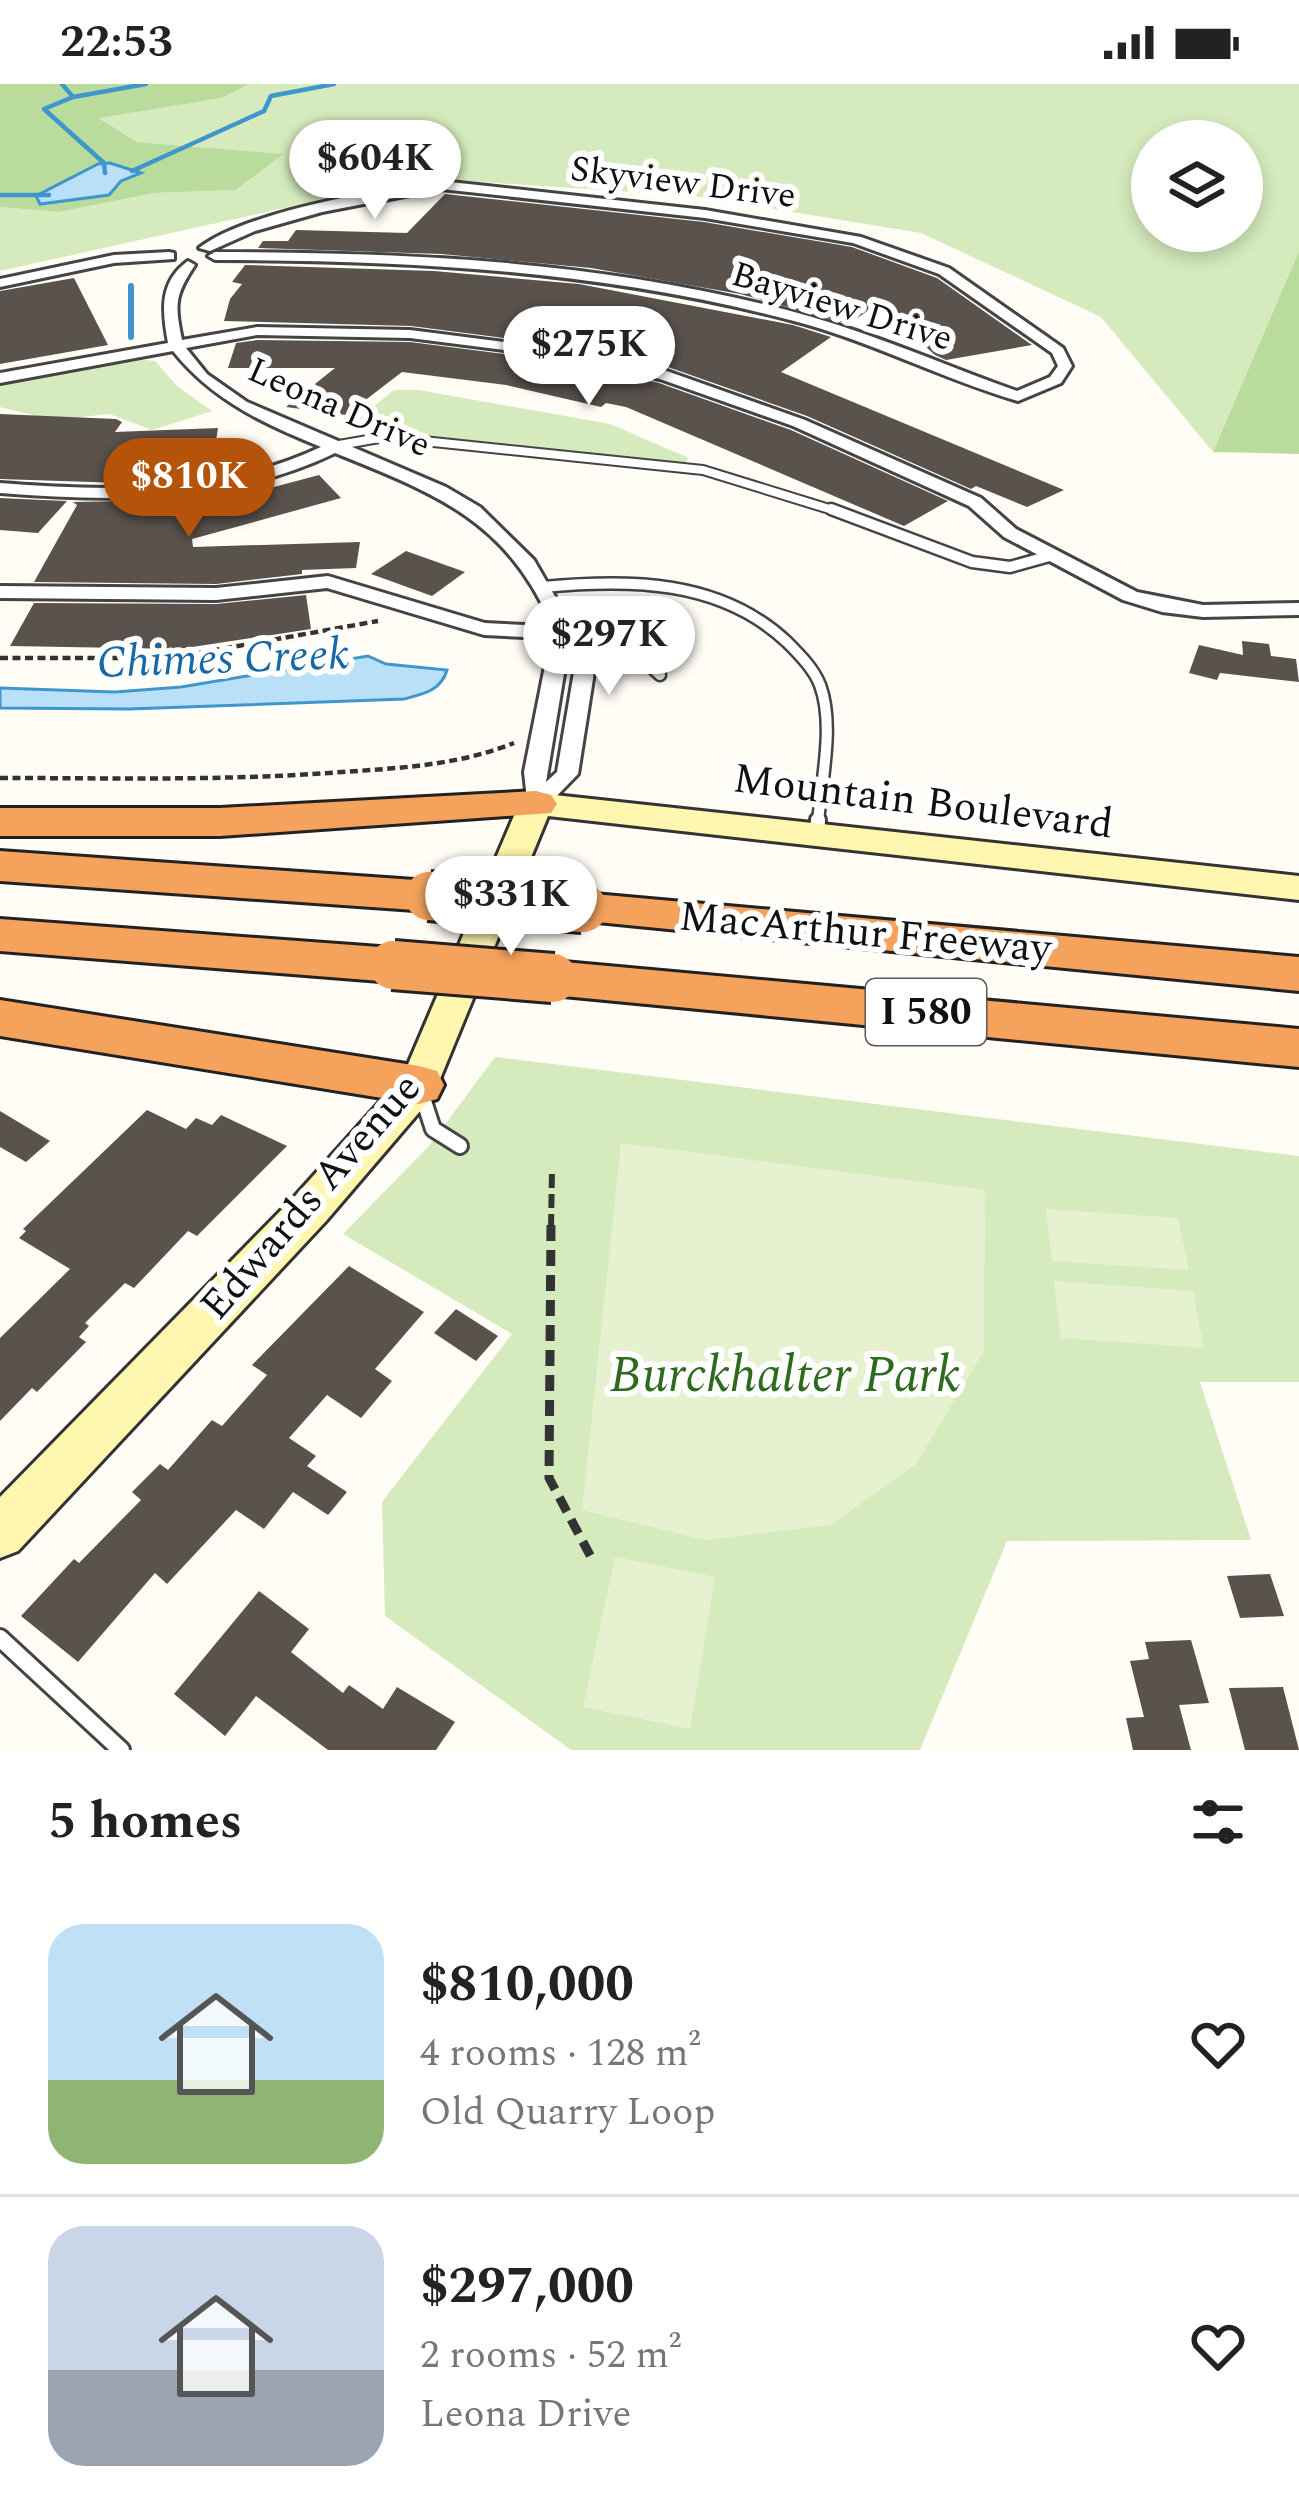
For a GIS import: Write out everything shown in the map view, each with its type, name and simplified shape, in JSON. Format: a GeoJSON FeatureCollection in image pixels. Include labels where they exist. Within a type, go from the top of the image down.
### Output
{"type":"FeatureCollection","features":[{"type":"Feature","properties":{"kind":"highway"},"geometry":{"type":"LineString","coordinates":[[0,822],[220,822],[536,804]]}},
{"type":"Feature","properties":{"kind":"highway","name":"MacArthur Freeway"},"geometry":{"type":"LineString","coordinates":[[0,866],[583,908],[1299,974]]}},
{"type":"Feature","properties":{"kind":"highway","name":"MacArthur Freeway"},"geometry":{"type":"LineString","coordinates":[[0,935],[393,964],[1299,1048]]}},
{"type":"Feature","properties":{"kind":"highway"},"geometry":{"type":"LineString","coordinates":[[0,1018],[419,1085]]}},
{"type":"Feature","properties":{"kind":"main road","name":"Mountain Boulevard"},"geometry":{"type":"LineString","coordinates":[[536,804],[1299,888]]}},
{"type":"Feature","properties":{"kind":"main road","name":"Edwards Avenue"},"geometry":{"type":"LineString","coordinates":[[0,1533],[310,1208],[419,1085],[536,804]]}},
{"type":"Feature","properties":{"kind":"street","name":"Skyview Drive"},"geometry":{"type":"LineString","coordinates":[[210,252],[231,235],[399,191],[441,185],[806,229],[873,245],[944,271],[1058,351],[1064,366],[1056,380],[1018,396]]}},
{"type":"Feature","properties":{"kind":"street"},"geometry":{"type":"LineString","coordinates":[[0,283],[114,259],[169,256],[185,248],[210,252]]}},
{"type":"Feature","properties":{"kind":"street"},"geometry":{"type":"LineString","coordinates":[[173,345],[167,306],[188,265],[210,252]]}},
{"type":"Feature","properties":{"kind":"street","name":"Bayview Drive"},"geometry":{"type":"LineString","coordinates":[[210,252],[379,258],[642,286],[802,318],[1018,396]]}},
{"type":"Feature","properties":{"kind":"street"},"geometry":{"type":"LineString","coordinates":[[169,256],[174,263],[188,265]]}},
{"type":"Feature","properties":{"kind":"street"},"geometry":{"type":"LineString","coordinates":[[0,378],[257,331],[344,330],[530,350],[664,375],[799,423],[976,502],[1010,533],[1118,591],[1162,606],[1203,611],[1299,608]]}},
{"type":"Feature","properties":{"kind":"street","name":"Leona Drive"},"geometry":{"type":"LineString","coordinates":[[173,345],[194,370],[238,402],[440,488],[524,557],[572,651],[585,666],[567,774],[536,804]]}},
{"type":"Feature","properties":{"kind":"street"},"geometry":{"type":"LineString","coordinates":[[0,488],[53,493],[209,488],[284,472],[339,446]]}},
{"type":"Feature","properties":{"kind":"street"},"geometry":{"type":"LineString","coordinates":[[0,592],[216,594],[328,582],[484,629],[525,631],[560,625]]}},
{"type":"Feature","properties":{"kind":"street"},"geometry":{"type":"LineString","coordinates":[[536,804],[535,772],[555,666],[572,651]]}},
{"type":"Feature","properties":{"kind":"lane"},"geometry":{"type":"LineString","coordinates":[[339,446],[385,437],[703,470],[790,493],[972,562],[1010,567],[1053,556]]}},
{"type":"Feature","properties":{"kind":"lane"},"geometry":{"type":"LineString","coordinates":[[543,587],[601,580],[686,590],[760,620],[785,640],[821,687],[817,836]]}},
{"type":"Feature","properties":{"kind":"lane"},"geometry":{"type":"LineString","coordinates":[[572,651],[637,654],[661,675]]}},
{"type":"Feature","properties":{"kind":"lane"},"geometry":{"type":"LineString","coordinates":[[419,1085],[433,1129],[460,1146]]}},
{"type":"Feature","properties":{"kind":"lane"},"geometry":{"type":"LineString","coordinates":[[0,1638],[121,1750]]}},
{"type":"Feature","properties":{"kind":"path"},"geometry":{"type":"LineString","coordinates":[[0,658],[171,658],[336,632],[416,608]]}},
{"type":"Feature","properties":{"kind":"path"},"geometry":{"type":"LineString","coordinates":[[0,778],[251,779],[417,767],[479,757],[496,749]]}},
{"type":"Feature","properties":{"kind":"path"},"geometry":{"type":"LineString","coordinates":[[552,1170],[550,1478],[592,1559]]}},
{"type":"Feature","properties":{"kind":"green space"},"geometry":{"type":"Polygon","coordinates":[[[0,84],[250,84],[221,98],[99,118],[137,142],[283,154],[236,190],[154,193],[59,212],[0,207],[0,84]]]}},
{"type":"Feature","properties":{"kind":"green space"},"geometry":{"type":"Polygon","coordinates":[[[250,84],[1299,84],[1299,251],[1213,452],[1101,317],[921,233],[695,196],[420,178],[0,271],[0,207],[59,212],[154,193],[236,190],[281,154],[137,142],[98,117],[221,98],[250,84]]]}},
{"type":"Feature","properties":{"kind":"green space"},"geometry":{"type":"Polygon","coordinates":[[[1299,251],[1299,454],[1213,452],[1299,251]]]}},
{"type":"Feature","properties":{"kind":"green space"},"geometry":{"type":"Polygon","coordinates":[[[136,359],[155,361],[177,386],[212,411],[152,430],[110,414],[52,420],[0,407],[0,385],[136,359]]]}},
{"type":"Feature","properties":{"kind":"green space"},"geometry":{"type":"Polygon","coordinates":[[[394,390],[419,390],[610,424],[689,458],[684,464],[372,434],[349,427],[394,390]]]}},
{"type":"Feature","properties":{"kind":"green space","name":"Burckhalter Park"},"geometry":{"type":"Polygon","coordinates":[[[495,1057],[1299,1156],[1299,1382],[1200,1382],[1251,1540],[1007,1541],[920,1750],[571,1750],[385,1616],[382,1502],[512,1334],[343,1234],[429,1146],[495,1057]]]}},
{"type":"Feature","properties":{"kind":"green space"},"geometry":{"type":"Polygon","coordinates":[[[621,1143],[985,1190],[984,1351],[916,1464],[831,1525],[705,1540],[582,1510],[621,1143]]]}},
{"type":"Feature","properties":{"kind":"green space"},"geometry":{"type":"Polygon","coordinates":[[[1046,1209],[1178,1218],[1189,1270],[1052,1261],[1046,1209]]]}},
{"type":"Feature","properties":{"kind":"green space"},"geometry":{"type":"Polygon","coordinates":[[[1054,1281],[1193,1291],[1204,1348],[1061,1338],[1054,1281]]]}},
{"type":"Feature","properties":{"kind":"green space"},"geometry":{"type":"Polygon","coordinates":[[[615,1557],[715,1577],[690,1729],[583,1707],[615,1557]]]}},
{"type":"Feature","properties":{"kind":"water"},"geometry":{"type":"Polygon","coordinates":[[[98,164],[141,173],[121,181],[109,195],[40,204],[36,196],[98,164]]]}},
{"type":"Feature","properties":{"kind":"water"},"geometry":{"type":"Polygon","coordinates":[[[368,656],[386,664],[447,670],[436,687],[404,699],[129,709],[0,708],[0,688],[115,692],[181,687],[368,656]]]}},
{"type":"Feature","properties":{"kind":"building"},"geometry":{"type":"Polygon","coordinates":[[[445,194],[704,222],[852,247],[937,278],[1032,345],[946,360],[877,304],[849,324],[740,294],[591,268],[441,254],[258,248],[263,241],[288,241],[296,230],[407,233],[445,194]]]}},
{"type":"Feature","properties":{"kind":"building"},"geometry":{"type":"Polygon","coordinates":[[[245,265],[434,271],[579,284],[793,325],[831,337],[781,372],[1064,490],[1027,507],[976,486],[971,489],[807,416],[665,366],[552,344],[411,326],[224,321],[230,299],[242,284],[232,282],[245,265]]]}},
{"type":"Feature","properties":{"kind":"building"},"geometry":{"type":"Polygon","coordinates":[[[74,278],[108,345],[0,364],[0,291],[74,278]]]}},
{"type":"Feature","properties":{"kind":"building"},"geometry":{"type":"Polygon","coordinates":[[[410,342],[550,360],[659,383],[791,430],[948,501],[904,526],[626,407],[606,403],[601,407],[506,385],[402,372],[346,415],[286,407],[335,368],[228,368],[236,343],[410,342]]]}},
{"type":"Feature","properties":{"kind":"building"},"geometry":{"type":"Polygon","coordinates":[[[0,414],[116,419],[122,422],[115,432],[218,428],[212,466],[238,446],[234,471],[122,483],[0,479],[0,414]]]}},
{"type":"Feature","properties":{"kind":"building"},"geometry":{"type":"Polygon","coordinates":[[[319,475],[341,498],[192,539],[193,547],[360,542],[356,568],[302,570],[302,574],[216,584],[34,582],[77,505],[73,502],[171,500],[230,491],[229,499],[319,475]]]}},
{"type":"Feature","properties":{"kind":"building"},"geometry":{"type":"Polygon","coordinates":[[[0,498],[67,501],[38,533],[0,530],[0,498]]]}},
{"type":"Feature","properties":{"kind":"building"},"geometry":{"type":"Polygon","coordinates":[[[406,551],[465,572],[432,596],[371,574],[406,551]]]}},
{"type":"Feature","properties":{"kind":"building"},"geometry":{"type":"Polygon","coordinates":[[[306,595],[311,629],[179,649],[10,646],[34,603],[216,604],[306,595]]]}},
{"type":"Feature","properties":{"kind":"building"},"geometry":{"type":"Polygon","coordinates":[[[1242,641],[1269,644],[1271,656],[1296,659],[1299,682],[1220,673],[1217,680],[1189,673],[1199,645],[1243,655],[1242,641]]]}},
{"type":"Feature","properties":{"kind":"building"},"geometry":{"type":"Polygon","coordinates":[[[147,1110],[186,1129],[196,1118],[212,1125],[221,1115],[287,1146],[197,1236],[188,1231],[134,1288],[125,1283],[85,1323],[89,1326],[79,1337],[86,1342],[37,1392],[32,1388],[0,1421],[0,1338],[70,1269],[19,1238],[23,1229],[147,1110]]]}},
{"type":"Feature","properties":{"kind":"building"},"geometry":{"type":"Polygon","coordinates":[[[0,1111],[50,1141],[26,1162],[0,1147],[0,1111]]]}},
{"type":"Feature","properties":{"kind":"building"},"geometry":{"type":"Polygon","coordinates":[[[349,1266],[424,1312],[375,1369],[392,1381],[361,1418],[327,1395],[289,1438],[316,1456],[307,1466],[347,1492],[328,1515],[293,1492],[264,1529],[236,1510],[167,1584],[155,1573],[78,1662],[21,1616],[74,1559],[79,1563],[141,1500],[132,1492],[160,1464],[168,1470],[212,1420],[222,1426],[267,1375],[252,1365],[349,1266]]]}},
{"type":"Feature","properties":{"kind":"building"},"geometry":{"type":"Polygon","coordinates":[[[456,1309],[498,1336],[476,1361],[434,1333],[456,1309]]]}},
{"type":"Feature","properties":{"kind":"building"},"geometry":{"type":"Polygon","coordinates":[[[1270,1574],[1284,1616],[1240,1618],[1227,1576],[1270,1574]]]}},
{"type":"Feature","properties":{"kind":"building"},"geometry":{"type":"Polygon","coordinates":[[[259,1591],[309,1629],[291,1652],[343,1693],[349,1685],[383,1709],[397,1687],[455,1722],[436,1750],[328,1750],[256,1696],[225,1736],[174,1694],[259,1591]]]}},
{"type":"Feature","properties":{"kind":"building"},"geometry":{"type":"Polygon","coordinates":[[[1191,1640],[1209,1703],[1179,1705],[1191,1750],[1133,1750],[1126,1718],[1144,1717],[1130,1661],[1149,1659],[1145,1642],[1191,1640]]]}},
{"type":"Feature","properties":{"kind":"building"},"geometry":{"type":"Polygon","coordinates":[[[1283,1687],[1299,1750],[1245,1750],[1229,1688],[1283,1687]]]}},
{"type":"Feature","properties":{"kind":"waterway","name":"Chimes Creek"},"geometry":{"type":"LineString","coordinates":[[62,84],[73,97]]}},
{"type":"Feature","properties":{"kind":"waterway"},"geometry":{"type":"LineString","coordinates":[[73,97],[146,84]]}},
{"type":"Feature","properties":{"kind":"waterway"},"geometry":{"type":"LineString","coordinates":[[132,171],[264,111],[271,96],[334,84]]}},
{"type":"Feature","properties":{"kind":"waterway","name":"Chimes Creek"},"geometry":{"type":"LineString","coordinates":[[73,97],[44,109],[104,163],[105,173]]}},
{"type":"Feature","properties":{"kind":"waterway"},"geometry":{"type":"LineString","coordinates":[[0,195],[49,195]]}},
{"type":"Feature","properties":{"kind":"waterway"},"geometry":{"type":"LineString","coordinates":[[131,286],[131,337]]}}]}
